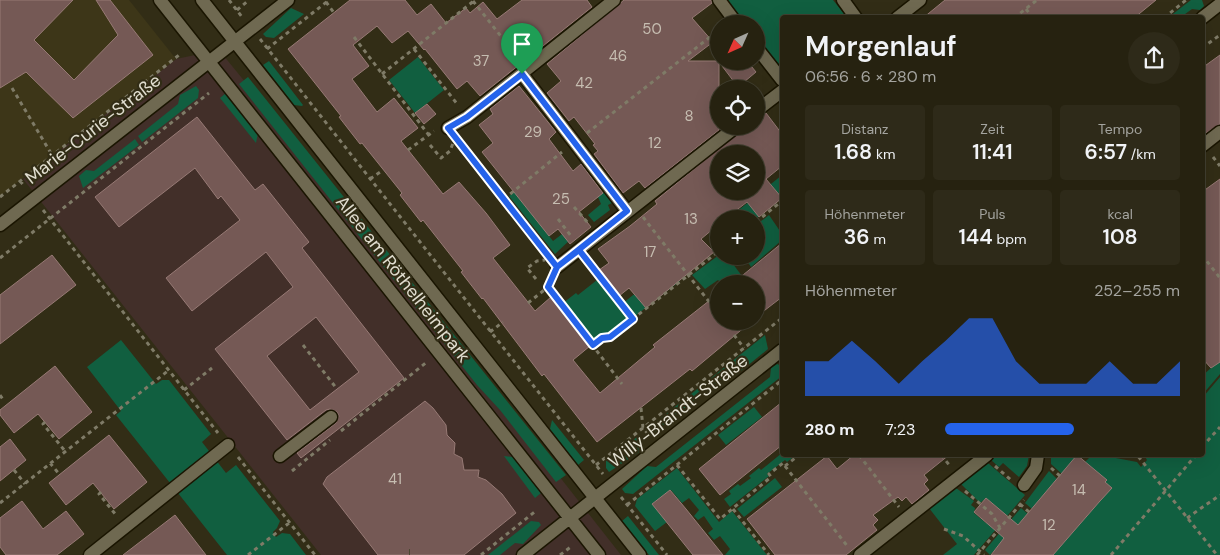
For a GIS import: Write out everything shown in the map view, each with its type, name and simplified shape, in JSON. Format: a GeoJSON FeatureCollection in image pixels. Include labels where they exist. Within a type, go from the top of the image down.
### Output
{"type":"FeatureCollection","features":[{"type":"Feature","properties":{"kind":"street","name":"Allee am Röthelheimpark"},"geometry":{"type":"LineString","coordinates":[[160,0],[599,555]]}},
{"type":"Feature","properties":{"kind":"street","name":"Allee am Röthelheimpark"},"geometry":{"type":"LineString","coordinates":[[202,0],[640,555]]}},
{"type":"Feature","properties":{"kind":"street"},"geometry":{"type":"LineString","coordinates":[[209,62],[288,0]]}},
{"type":"Feature","properties":{"kind":"street"},"geometry":{"type":"LineString","coordinates":[[448,128],[467,117],[614,0]]}},
{"type":"Feature","properties":{"kind":"street"},"geometry":{"type":"LineString","coordinates":[[719,0],[730,15]]}},
{"type":"Feature","properties":{"kind":"street"},"geometry":{"type":"LineString","coordinates":[[843,0],[854,15]]}},
{"type":"Feature","properties":{"kind":"street"},"geometry":{"type":"LineString","coordinates":[[901,15],[920,0]]}},
{"type":"Feature","properties":{"kind":"street"},"geometry":{"type":"LineString","coordinates":[[1205,16],[1220,4]]}},
{"type":"Feature","properties":{"kind":"street"},"geometry":{"type":"LineString","coordinates":[[765,59],[780,78]]}},
{"type":"Feature","properties":{"kind":"street","name":"Marie-Curie-Straße"},"geometry":{"type":"LineString","coordinates":[[0,225],[209,62]]}},
{"type":"Feature","properties":{"kind":"street"},"geometry":{"type":"LineString","coordinates":[[525,72],[575,142],[631,208]]}},
{"type":"Feature","properties":{"kind":"street"},"geometry":{"type":"LineString","coordinates":[[765,104],[780,93]]}},
{"type":"Feature","properties":{"kind":"street"},"geometry":{"type":"LineString","coordinates":[[1205,144],[1220,132]]}},
{"type":"Feature","properties":{"kind":"street"},"geometry":{"type":"LineString","coordinates":[[557,267],[725,135]]}},
{"type":"Feature","properties":{"kind":"street","name":"Willy-Brandt-Straße"},"geometry":{"type":"LineString","coordinates":[[595,498],[780,352]]}},
{"type":"Feature","properties":{"kind":"street"},"geometry":{"type":"LineString","coordinates":[[280,456],[330,417]]}},
{"type":"Feature","properties":{"kind":"street"},"geometry":{"type":"LineString","coordinates":[[90,555],[228,445]]}},
{"type":"Feature","properties":{"kind":"street"},"geometry":{"type":"LineString","coordinates":[[860,555],[984,457]]}},
{"type":"Feature","properties":{"kind":"street"},"geometry":{"type":"LineString","coordinates":[[1022,487],[1036,468],[1038,457]]}},
{"type":"Feature","properties":{"kind":"street"},"geometry":{"type":"LineString","coordinates":[[523,555],[595,498]]}},
{"type":"Feature","properties":{"kind":"path"},"geometry":{"type":"LineString","coordinates":[[229,0],[667,555]]}},
{"type":"Feature","properties":{"kind":"path"},"geometry":{"type":"LineString","coordinates":[[237,10],[249,0]]}},
{"type":"Feature","properties":{"kind":"path"},"geometry":{"type":"LineString","coordinates":[[382,74],[474,0],[525,72]]}},
{"type":"Feature","properties":{"kind":"path"},"geometry":{"type":"LineString","coordinates":[[1018,15],[1037,0]]}},
{"type":"Feature","properties":{"kind":"path"},"geometry":{"type":"LineString","coordinates":[[1168,15],[1186,0]]}},
{"type":"Feature","properties":{"kind":"path"},"geometry":{"type":"LineString","coordinates":[[267,49],[327,1],[334,13]]}},
{"type":"Feature","properties":{"kind":"path"},"geometry":{"type":"LineString","coordinates":[[1026,9],[1031,15]]}},
{"type":"Feature","properties":{"kind":"path"},"geometry":{"type":"LineString","coordinates":[[1205,46],[1220,35]]}},
{"type":"Feature","properties":{"kind":"path"},"geometry":{"type":"LineString","coordinates":[[354,37],[428,134]]}},
{"type":"Feature","properties":{"kind":"path"},"geometry":{"type":"LineString","coordinates":[[504,199],[710,37]]}},
{"type":"Feature","properties":{"kind":"path"},"geometry":{"type":"LineString","coordinates":[[414,49],[467,117]]}},
{"type":"Feature","properties":{"kind":"path"},"geometry":{"type":"LineString","coordinates":[[0,197],[179,56]]}},
{"type":"Feature","properties":{"kind":"path"},"geometry":{"type":"LineString","coordinates":[[12,88],[52,156]]}},
{"type":"Feature","properties":{"kind":"path"},"geometry":{"type":"LineString","coordinates":[[0,258],[209,93]]}},
{"type":"Feature","properties":{"kind":"path"},"geometry":{"type":"LineString","coordinates":[[408,150],[428,134],[448,128],[557,267],[548,287],[528,302]]}},
{"type":"Feature","properties":{"kind":"path"},"geometry":{"type":"LineString","coordinates":[[430,145],[441,158],[450,151]]}},
{"type":"Feature","properties":{"kind":"path"},"geometry":{"type":"LineString","coordinates":[[370,179],[383,170]]}},
{"type":"Feature","properties":{"kind":"path"},"geometry":{"type":"LineString","coordinates":[[20,181],[314,555]]}},
{"type":"Feature","properties":{"kind":"path"},"geometry":{"type":"LineString","coordinates":[[765,215],[780,203]]}},
{"type":"Feature","properties":{"kind":"path"},"geometry":{"type":"LineString","coordinates":[[574,206],[598,235]]}},
{"type":"Feature","properties":{"kind":"path"},"geometry":{"type":"LineString","coordinates":[[631,208],[710,303]]}},
{"type":"Feature","properties":{"kind":"path"},"geometry":{"type":"LineString","coordinates":[[558,219],[633,319]]}},
{"type":"Feature","properties":{"kind":"path"},"geometry":{"type":"LineString","coordinates":[[593,345],[602,338],[610,337],[710,258]]}},
{"type":"Feature","properties":{"kind":"path"},"geometry":{"type":"LineString","coordinates":[[1205,260],[1220,278]]}},
{"type":"Feature","properties":{"kind":"path"},"geometry":{"type":"LineString","coordinates":[[536,279],[527,268],[537,261]]}},
{"type":"Feature","properties":{"kind":"path"},"geometry":{"type":"LineString","coordinates":[[548,287],[622,384]]}},
{"type":"Feature","properties":{"kind":"path"},"geometry":{"type":"LineString","coordinates":[[596,465],[780,320]]}},
{"type":"Feature","properties":{"kind":"path"},"geometry":{"type":"LineString","coordinates":[[490,332],[503,322]]}},
{"type":"Feature","properties":{"kind":"path"},"geometry":{"type":"LineString","coordinates":[[734,335],[744,348]]}},
{"type":"Feature","properties":{"kind":"path"},"geometry":{"type":"LineString","coordinates":[[303,345],[337,389]]}},
{"type":"Feature","properties":{"kind":"path"},"geometry":{"type":"LineString","coordinates":[[292,471],[423,365]]}},
{"type":"Feature","properties":{"kind":"path"},"geometry":{"type":"LineString","coordinates":[[184,390],[212,368]]}},
{"type":"Feature","properties":{"kind":"path"},"geometry":{"type":"LineString","coordinates":[[0,504],[169,370]]}},
{"type":"Feature","properties":{"kind":"path"},"geometry":{"type":"LineString","coordinates":[[627,505],[780,382]]}},
{"type":"Feature","properties":{"kind":"path"},"geometry":{"type":"LineString","coordinates":[[0,395],[4,401]]}},
{"type":"Feature","properties":{"kind":"path"},"geometry":{"type":"LineString","coordinates":[[641,408],[643,428],[659,448]]}},
{"type":"Feature","properties":{"kind":"path"},"geometry":{"type":"LineString","coordinates":[[45,422],[43,424],[65,451]]}},
{"type":"Feature","properties":{"kind":"path"},"geometry":{"type":"LineString","coordinates":[[1205,444],[1220,427]]}},
{"type":"Feature","properties":{"kind":"path"},"geometry":{"type":"LineString","coordinates":[[785,466],[796,457]]}},
{"type":"Feature","properties":{"kind":"path"},"geometry":{"type":"LineString","coordinates":[[861,457],[908,517]]}},
{"type":"Feature","properties":{"kind":"path"},"geometry":{"type":"LineString","coordinates":[[977,555],[1020,504],[1022,487],[986,457]]}},
{"type":"Feature","properties":{"kind":"path"},"geometry":{"type":"LineString","coordinates":[[1140,457],[1217,555]]}},
{"type":"Feature","properties":{"kind":"path"},"geometry":{"type":"LineString","coordinates":[[1111,555],[1194,457]]}},
{"type":"Feature","properties":{"kind":"path"},"geometry":{"type":"LineString","coordinates":[[677,465],[720,519],[771,477],[769,474],[783,462],[849,548]]}},
{"type":"Feature","properties":{"kind":"path"},"geometry":{"type":"LineString","coordinates":[[50,463],[60,475]]}},
{"type":"Feature","properties":{"kind":"path"},"geometry":{"type":"LineString","coordinates":[[1046,472],[1048,465],[1060,476]]}},
{"type":"Feature","properties":{"kind":"path"},"geometry":{"type":"LineString","coordinates":[[14,470],[25,484]]}},
{"type":"Feature","properties":{"kind":"path"},"geometry":{"type":"LineString","coordinates":[[954,481],[992,514],[1000,528]]}},
{"type":"Feature","properties":{"kind":"path"},"geometry":{"type":"LineString","coordinates":[[101,492],[99,494],[125,527]]}},
{"type":"Feature","properties":{"kind":"path"},"geometry":{"type":"LineString","coordinates":[[1187,518],[1220,495]]}},
{"type":"Feature","properties":{"kind":"path"},"geometry":{"type":"LineString","coordinates":[[1020,504],[1029,512]]}},
{"type":"Feature","properties":{"kind":"path"},"geometry":{"type":"LineString","coordinates":[[733,509],[769,555]]}},
{"type":"Feature","properties":{"kind":"path"},"geometry":{"type":"LineString","coordinates":[[481,555],[537,510]]}},
{"type":"Feature","properties":{"kind":"path"},"geometry":{"type":"LineString","coordinates":[[248,555],[290,523]]}},
{"type":"Feature","properties":{"kind":"path"},"geometry":{"type":"LineString","coordinates":[[944,529],[959,534],[984,555]]}},
{"type":"Feature","properties":{"kind":"shaded area"},"geometry":{"type":"Polygon","coordinates":[[[0,0],[129,0],[176,59],[0,196],[0,0]]]}},
{"type":"Feature","properties":{"kind":"shaded area"},"geometry":{"type":"Polygon","coordinates":[[[219,50],[354,215],[621,555],[321,555],[23,179],[176,59],[219,50]]]}},
{"type":"Feature","properties":{"kind":"green space"},"geometry":{"type":"Polygon","coordinates":[[[723,0],[833,0],[845,15],[780,15],[780,72],[765,53],[765,15],[735,15],[723,0]]]}},
{"type":"Feature","properties":{"kind":"green space"},"geometry":{"type":"Polygon","coordinates":[[[1191,0],[1202,0],[1204,6],[1200,10],[1192,9],[1184,15],[1172,15],[1191,0]]]}},
{"type":"Feature","properties":{"kind":"green space"},"geometry":{"type":"Polygon","coordinates":[[[291,8],[304,14],[274,38],[266,37],[263,34],[291,8]]]}},
{"type":"Feature","properties":{"kind":"green space"},"geometry":{"type":"Polygon","coordinates":[[[418,57],[444,90],[415,113],[389,80],[418,57]]]}},
{"type":"Feature","properties":{"kind":"green space"},"geometry":{"type":"Polygon","coordinates":[[[269,61],[302,106],[294,105],[263,65],[269,61]]]}},
{"type":"Feature","properties":{"kind":"green space"},"geometry":{"type":"Polygon","coordinates":[[[248,77],[566,475],[556,482],[500,410],[477,385],[239,84],[248,77]]]}},
{"type":"Feature","properties":{"kind":"green space"},"geometry":{"type":"Polygon","coordinates":[[[196,86],[199,90],[198,98],[142,142],[138,136],[178,104],[180,95],[196,86]]]}},
{"type":"Feature","properties":{"kind":"green space"},"geometry":{"type":"Polygon","coordinates":[[[226,93],[258,133],[256,143],[220,98],[226,93]]]}},
{"type":"Feature","properties":{"kind":"green space"},"geometry":{"type":"Polygon","coordinates":[[[135,139],[139,145],[83,188],[79,176],[86,170],[94,171],[135,139]]]}},
{"type":"Feature","properties":{"kind":"green space"},"geometry":{"type":"Polygon","coordinates":[[[548,166],[522,201],[553,241],[566,231],[572,238],[555,254],[509,196],[548,166]]]}},
{"type":"Feature","properties":{"kind":"green space"},"geometry":{"type":"Polygon","coordinates":[[[780,177],[780,200],[765,212],[765,210],[739,210],[751,200],[765,200],[765,189],[780,177]]]}},
{"type":"Feature","properties":{"kind":"green space"},"geometry":{"type":"Polygon","coordinates":[[[604,192],[612,203],[608,205],[610,210],[594,222],[588,215],[601,204],[598,197],[604,192]]]}},
{"type":"Feature","properties":{"kind":"green space"},"geometry":{"type":"Polygon","coordinates":[[[769,215],[780,231],[780,242],[765,255],[765,218],[769,215]]]}},
{"type":"Feature","properties":{"kind":"green space"},"geometry":{"type":"Polygon","coordinates":[[[710,262],[710,265],[734,265],[741,275],[710,275],[710,286],[705,289],[692,275],[710,262]]]}},
{"type":"Feature","properties":{"kind":"green space"},"geometry":{"type":"Polygon","coordinates":[[[661,273],[675,276],[680,281],[634,317],[623,303],[661,273]]]}},
{"type":"Feature","properties":{"kind":"green space"},"geometry":{"type":"Polygon","coordinates":[[[597,280],[628,320],[609,335],[603,335],[594,342],[563,303],[576,293],[578,295],[597,280]]]}},
{"type":"Feature","properties":{"kind":"green space"},"geometry":{"type":"Polygon","coordinates":[[[765,335],[768,349],[736,375],[729,373],[663,425],[660,435],[646,430],[765,335]]]}},
{"type":"Feature","properties":{"kind":"green space"},"geometry":{"type":"Polygon","coordinates":[[[121,340],[156,384],[162,380],[169,380],[211,434],[202,442],[226,473],[236,465],[280,521],[273,532],[276,537],[282,533],[290,534],[306,555],[227,555],[178,493],[175,479],[170,483],[116,415],[121,411],[87,367],[121,340]]]}},
{"type":"Feature","properties":{"kind":"green space"},"geometry":{"type":"Polygon","coordinates":[[[1220,360],[1220,374],[1205,392],[1205,373],[1220,360]]]}},
{"type":"Feature","properties":{"kind":"green space"},"geometry":{"type":"Polygon","coordinates":[[[777,364],[780,365],[780,378],[633,494],[625,493],[622,489],[647,466],[656,467],[770,377],[771,368],[777,364]]]}},
{"type":"Feature","properties":{"kind":"green space"},"geometry":{"type":"Polygon","coordinates":[[[1220,377],[1220,555],[1053,555],[1111,488],[1105,482],[1106,480],[1085,462],[1088,457],[1111,457],[1137,462],[1141,467],[1147,460],[1145,457],[1205,457],[1205,395],[1220,377]]]}},
{"type":"Feature","properties":{"kind":"green space"},"geometry":{"type":"Polygon","coordinates":[[[754,407],[762,417],[726,445],[718,435],[754,407]]]}},
{"type":"Feature","properties":{"kind":"green space"},"geometry":{"type":"Polygon","coordinates":[[[552,420],[584,460],[578,465],[550,429],[552,420]]]}},
{"type":"Feature","properties":{"kind":"green space"},"geometry":{"type":"Polygon","coordinates":[[[637,437],[639,452],[609,472],[606,468],[606,461],[637,437]]]}},
{"type":"Feature","properties":{"kind":"green space"},"geometry":{"type":"Polygon","coordinates":[[[780,455],[780,457],[793,457],[787,462],[785,460],[767,474],[769,476],[730,507],[724,499],[731,494],[729,491],[751,478],[749,476],[759,468],[761,470],[780,455]]]}},
{"type":"Feature","properties":{"kind":"green space"},"geometry":{"type":"Polygon","coordinates":[[[504,456],[513,457],[541,493],[535,498],[504,456]]]}},
{"type":"Feature","properties":{"kind":"green space"},"geometry":{"type":"Polygon","coordinates":[[[995,457],[1029,457],[1027,466],[1019,477],[1003,463],[999,467],[991,460],[995,457]]]}},
{"type":"Feature","properties":{"kind":"green space"},"geometry":{"type":"Polygon","coordinates":[[[1051,457],[1076,457],[1062,474],[1051,464],[1051,457]]]}},
{"type":"Feature","properties":{"kind":"green space"},"geometry":{"type":"Polygon","coordinates":[[[988,463],[1025,495],[1002,522],[998,508],[986,498],[980,503],[961,484],[988,463]]]}},
{"type":"Feature","properties":{"kind":"green space"},"geometry":{"type":"Polygon","coordinates":[[[677,468],[719,522],[732,511],[767,555],[725,555],[730,549],[720,536],[714,540],[708,533],[713,529],[704,516],[698,520],[694,516],[699,510],[689,498],[682,503],[671,490],[653,504],[667,522],[655,531],[635,506],[637,499],[677,468]]]}},
{"type":"Feature","properties":{"kind":"green space"},"geometry":{"type":"Polygon","coordinates":[[[1049,471],[1057,479],[1032,509],[1025,503],[1049,471]]]}},
{"type":"Feature","properties":{"kind":"green space"},"geometry":{"type":"Polygon","coordinates":[[[775,478],[782,487],[744,517],[737,509],[775,478]]]}},
{"type":"Feature","properties":{"kind":"green space"},"geometry":{"type":"Polygon","coordinates":[[[956,488],[974,501],[971,505],[975,508],[974,513],[986,523],[992,516],[997,528],[974,555],[943,555],[957,544],[929,508],[956,488]]]}},
{"type":"Feature","properties":{"kind":"green space"},"geometry":{"type":"Polygon","coordinates":[[[1021,508],[1028,514],[990,555],[985,550],[1021,508]]]}},
{"type":"Feature","properties":{"kind":"green space"},"geometry":{"type":"Polygon","coordinates":[[[628,516],[659,555],[649,555],[622,521],[628,516]]]}},
{"type":"Feature","properties":{"kind":"green space"},"geometry":{"type":"Polygon","coordinates":[[[531,521],[539,522],[541,525],[523,544],[515,543],[500,555],[488,555],[531,521]]]}},
{"type":"Feature","properties":{"kind":"building"},"geometry":{"type":"Polygon","coordinates":[[[0,0],[73,0],[34,40],[74,80],[118,35],[96,0],[110,0],[153,55],[73,118],[26,72],[0,88],[0,0]]]}},
{"type":"Feature","properties":{"kind":"building"},"geometry":{"type":"Polygon","coordinates":[[[350,0],[405,0],[417,15],[431,4],[446,23],[466,8],[470,13],[483,2],[497,19],[522,0],[587,0],[592,7],[480,96],[467,81],[457,89],[408,31],[392,43],[377,26],[353,45],[369,66],[352,79],[377,112],[394,98],[418,128],[401,141],[443,194],[459,182],[486,213],[510,245],[493,258],[535,311],[551,297],[590,346],[573,360],[600,393],[655,347],[653,345],[710,300],[710,330],[741,330],[692,371],[690,369],[597,442],[544,374],[542,376],[461,272],[463,271],[423,220],[421,222],[400,195],[402,193],[362,143],[360,144],[339,117],[341,116],[288,49],[350,0]]]}},
{"type":"Feature","properties":{"kind":"building"},"geometry":{"type":"Polygon","coordinates":[[[624,0],[711,0],[712,3],[692,18],[710,39],[710,44],[688,61],[710,61],[710,70],[719,70],[719,80],[710,80],[710,135],[713,135],[645,188],[639,181],[623,193],[594,154],[598,151],[593,145],[595,144],[574,117],[569,121],[547,93],[561,81],[547,64],[624,0]]]}},
{"type":"Feature","properties":{"kind":"building"},"geometry":{"type":"Polygon","coordinates":[[[945,0],[1156,0],[1138,15],[927,15],[945,0]]]}},
{"type":"Feature","properties":{"kind":"building"},"geometry":{"type":"Polygon","coordinates":[[[1220,55],[1220,124],[1205,134],[1205,66],[1220,55]]]}},
{"type":"Feature","properties":{"kind":"building"},"geometry":{"type":"Polygon","coordinates":[[[725,70],[754,70],[756,72],[746,80],[733,80],[725,70]]]}},
{"type":"Feature","properties":{"kind":"building"},"geometry":{"type":"Polygon","coordinates":[[[519,86],[556,132],[549,139],[573,171],[581,164],[603,193],[579,212],[591,227],[570,244],[558,229],[549,236],[482,152],[493,143],[479,125],[493,114],[490,109],[519,86]]]}},
{"type":"Feature","properties":{"kind":"building"},"geometry":{"type":"Polygon","coordinates":[[[427,104],[436,114],[424,124],[415,113],[427,104]]]}},
{"type":"Feature","properties":{"kind":"building"},"geometry":{"type":"Polygon","coordinates":[[[766,113],[780,131],[780,168],[766,179],[780,196],[780,200],[765,212],[765,210],[753,210],[747,202],[737,210],[710,210],[710,232],[701,239],[710,248],[710,255],[646,308],[629,288],[619,296],[599,270],[609,263],[598,249],[657,204],[655,201],[710,156],[710,200],[765,200],[765,145],[724,145],[736,135],[765,135],[766,113]]]}},
{"type":"Feature","properties":{"kind":"building"},"geometry":{"type":"Polygon","coordinates":[[[197,117],[255,190],[263,184],[309,242],[302,248],[404,378],[301,458],[297,453],[336,423],[339,416],[337,412],[330,409],[326,410],[287,440],[215,349],[293,287],[266,252],[192,311],[166,278],[240,220],[221,196],[218,199],[195,168],[119,227],[95,197],[197,117]],[[316,317],[267,356],[310,410],[359,372],[316,317]]]}},
{"type":"Feature","properties":{"kind":"building"},"geometry":{"type":"Polygon","coordinates":[[[1220,179],[1220,362],[1211,368],[1205,361],[1205,190],[1220,179]]]}},
{"type":"Feature","properties":{"kind":"building"},"geometry":{"type":"Polygon","coordinates":[[[780,245],[780,299],[765,310],[765,275],[743,275],[755,265],[765,265],[765,257],[780,245]]]}},
{"type":"Feature","properties":{"kind":"building"},"geometry":{"type":"Polygon","coordinates":[[[52,255],[76,285],[0,344],[0,295],[52,255]]]}},
{"type":"Feature","properties":{"kind":"building"},"geometry":{"type":"Polygon","coordinates":[[[55,366],[92,412],[59,439],[38,414],[14,433],[0,415],[0,410],[55,366]]]}},
{"type":"Feature","properties":{"kind":"building"},"geometry":{"type":"Polygon","coordinates":[[[425,401],[446,425],[447,435],[455,443],[454,454],[462,458],[464,470],[479,470],[478,477],[486,480],[502,494],[516,513],[464,555],[378,555],[323,484],[327,477],[425,401]]]}},
{"type":"Feature","properties":{"kind":"building"},"geometry":{"type":"Polygon","coordinates":[[[780,404],[780,447],[720,495],[699,469],[780,404]]]}},
{"type":"Feature","properties":{"kind":"building"},"geometry":{"type":"Polygon","coordinates":[[[109,435],[147,482],[114,509],[93,483],[66,505],[49,483],[109,435]]]}},
{"type":"Feature","properties":{"kind":"building"},"geometry":{"type":"Polygon","coordinates":[[[10,439],[26,460],[0,481],[0,447],[10,439]]]}},
{"type":"Feature","properties":{"kind":"building"},"geometry":{"type":"Polygon","coordinates":[[[826,457],[837,469],[852,457],[946,457],[924,475],[928,480],[924,484],[929,490],[912,504],[906,497],[902,501],[898,497],[873,515],[878,520],[873,525],[877,530],[846,555],[775,555],[747,519],[826,457]]]}},
{"type":"Feature","properties":{"kind":"building"},"geometry":{"type":"Polygon","coordinates":[[[1075,457],[1079,457],[1107,480],[1105,482],[1112,488],[1053,555],[991,555],[1004,538],[974,512],[986,498],[1018,525],[1075,457]]]}},
{"type":"Feature","properties":{"kind":"building"},"geometry":{"type":"Polygon","coordinates":[[[670,490],[723,555],[693,555],[652,504],[670,490]]]}},
{"type":"Feature","properties":{"kind":"building"},"geometry":{"type":"Polygon","coordinates":[[[22,501],[43,529],[66,511],[84,534],[57,555],[6,555],[0,547],[0,518],[22,501]]]}},
{"type":"Feature","properties":{"kind":"building"},"geometry":{"type":"Polygon","coordinates":[[[175,515],[206,555],[123,555],[175,515]]]}},
{"type":"Feature","properties":{"kind":"route"},"geometry":{"type":"LineString","coordinates":[[522,74],[467,117],[448,128],[557,267],[579,250],[633,319],[610,337],[602,338],[593,345],[548,287],[557,267],[627,211],[522,74]]}}]}
